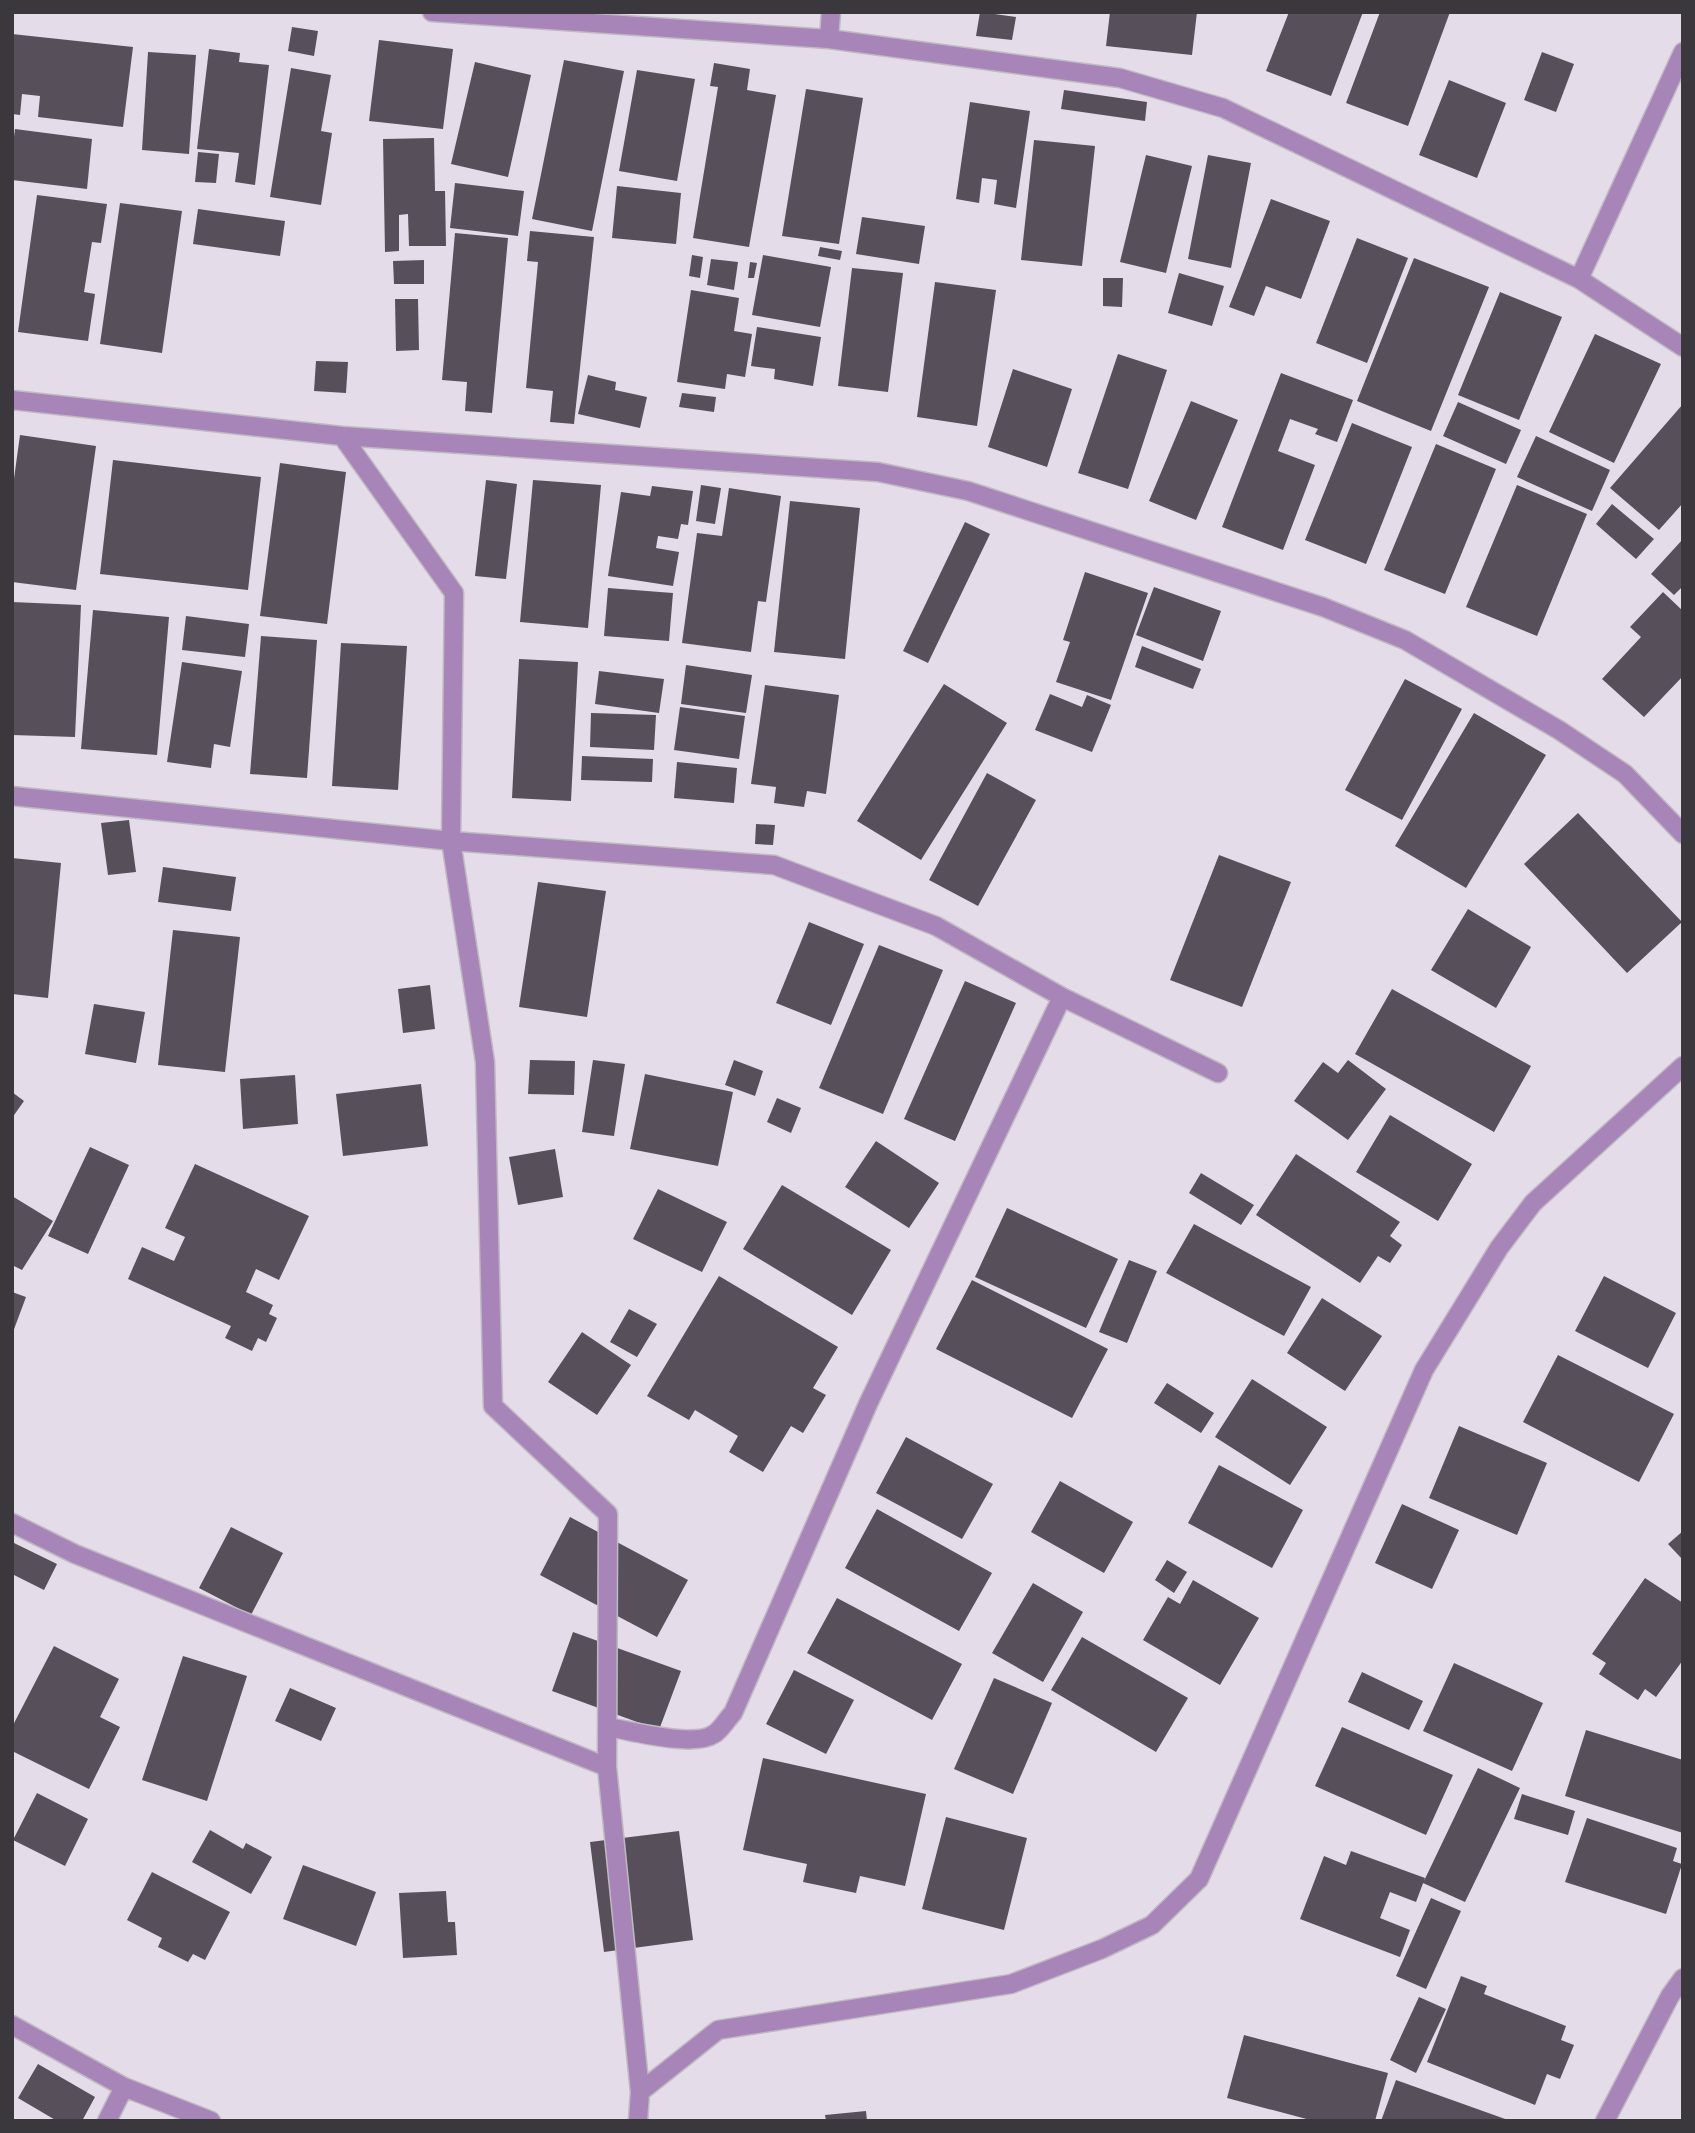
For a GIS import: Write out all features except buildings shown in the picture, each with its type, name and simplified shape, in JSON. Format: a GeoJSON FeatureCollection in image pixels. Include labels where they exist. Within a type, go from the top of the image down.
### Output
{"type":"FeatureCollection","features":[{"type":"Feature","properties":{"kind":"street"},"geometry":{"type":"LineString","coordinates":[[432,12],[829,39],[1120,78],[1223,108],[1579,279],[1683,347]]}},
{"type":"Feature","properties":{"kind":"street"},"geometry":{"type":"LineString","coordinates":[[829,39],[831,12]]}},
{"type":"Feature","properties":{"kind":"street"},"geometry":{"type":"LineString","coordinates":[[1579,279],[1683,52]]}},
{"type":"Feature","properties":{"kind":"street"},"geometry":{"type":"LineString","coordinates":[[12,400],[342,436],[878,472],[968,491],[1323,607],[1405,640],[1559,730],[1625,774],[1683,834]]}},
{"type":"Feature","properties":{"kind":"street"},"geometry":{"type":"LineString","coordinates":[[342,436],[454,593],[452,841],[485,1062],[493,1406],[608,1514],[607,1767],[640,2092],[638,2121]]}},
{"type":"Feature","properties":{"kind":"street"},"geometry":{"type":"LineString","coordinates":[[12,796],[452,841],[775,865],[936,926],[1062,997],[1218,1073]]}},
{"type":"Feature","properties":{"kind":"street"},"geometry":{"type":"LineString","coordinates":[[608,1727],[680,1740],[698,1739],[714,1734],[733,1713],[868,1404],[1062,997]]}},
{"type":"Feature","properties":{"kind":"street"},"geometry":{"type":"LineString","coordinates":[[640,2092],[718,2030],[1011,1984],[1102,1949],[1152,1925],[1199,1879],[1424,1370],[1499,1248],[1533,1203],[1683,1066]]}},
{"type":"Feature","properties":{"kind":"street"},"geometry":{"type":"LineString","coordinates":[[12,1523],[75,1554],[607,1767]]}},
{"type":"Feature","properties":{"kind":"street"},"geometry":{"type":"LineString","coordinates":[[1605,2121],[1670,1996],[1683,1978]]}},
{"type":"Feature","properties":{"kind":"street"},"geometry":{"type":"LineString","coordinates":[[12,2025],[124,2087],[211,2121]]}},
{"type":"Feature","properties":{"kind":"street"},"geometry":{"type":"LineString","coordinates":[[107,2121],[124,2087]]}}]}
